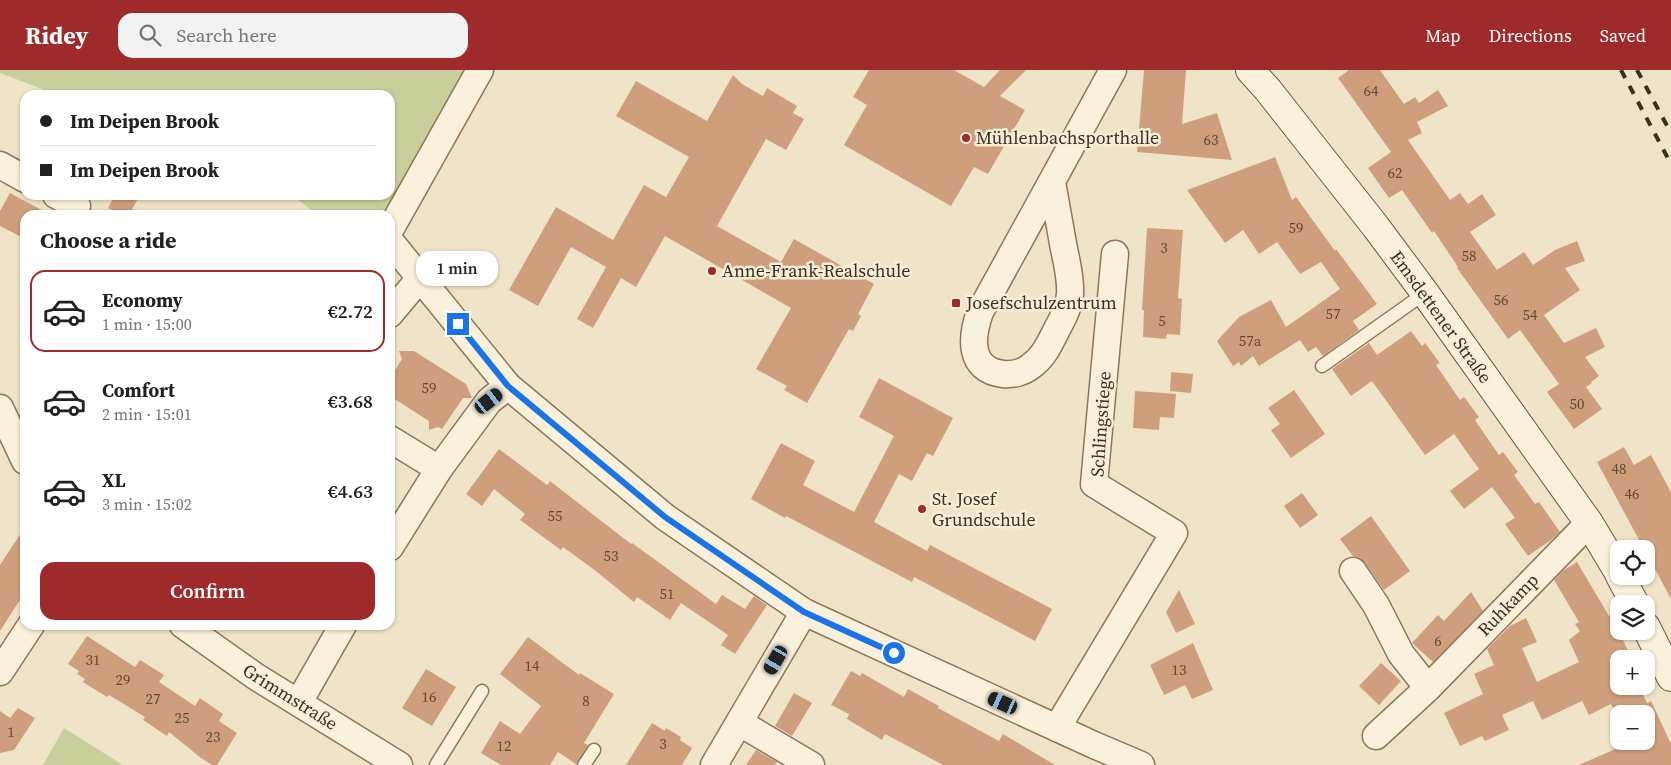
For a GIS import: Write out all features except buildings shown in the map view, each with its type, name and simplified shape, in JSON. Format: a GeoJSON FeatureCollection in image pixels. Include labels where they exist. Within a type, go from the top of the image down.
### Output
{"type":"FeatureCollection","features":[{"type":"Feature","properties":{"kind":"street"},"geometry":{"type":"LineString","coordinates":[[395,221],[480,70]]}},
{"type":"Feature","properties":{"kind":"street"},"geometry":{"type":"LineString","coordinates":[[1052,182],[1068,271],[1070,293],[1068,308],[1048,348],[1031,367],[1009,375],[995,373],[985,368],[978,360],[975,351],[973,339],[975,325],[980,312],[1113,70]]}},
{"type":"Feature","properties":{"kind":"street","name":"Emsdettener Straße"},"geometry":{"type":"LineString","coordinates":[[1250,70],[1376,227],[1425,293],[1589,523],[1610,558]]}},
{"type":"Feature","properties":{"kind":"street"},"geometry":{"type":"LineString","coordinates":[[0,166],[20,176]]}},
{"type":"Feature","properties":{"kind":"street"},"geometry":{"type":"LineString","coordinates":[[395,247],[508,386],[665,517],[804,612],[1057,728],[1089,755],[1141,765]]}},
{"type":"Feature","properties":{"kind":"street","name":"Schlingstiege"},"geometry":{"type":"LineString","coordinates":[[1057,728],[1174,533],[1094,484],[1115,254]]}},
{"type":"Feature","properties":{"kind":"street"},"geometry":{"type":"LineString","coordinates":[[395,308],[420,278]]}},
{"type":"Feature","properties":{"kind":"street"},"geometry":{"type":"LineString","coordinates":[[395,539],[439,469],[489,401],[508,386]]}},
{"type":"Feature","properties":{"kind":"street"},"geometry":{"type":"LineString","coordinates":[[2,417],[20,451]]}},
{"type":"Feature","properties":{"kind":"street"},"geometry":{"type":"LineString","coordinates":[[395,441],[439,469]]}},
{"type":"Feature","properties":{"kind":"street","name":"Ruhkamp"},"geometry":{"type":"LineString","coordinates":[[1376,736],[1428,688],[1589,523]]}},
{"type":"Feature","properties":{"kind":"street"},"geometry":{"type":"LineString","coordinates":[[1353,570],[1376,605],[1401,654],[1428,688]]}},
{"type":"Feature","properties":{"kind":"street"},"geometry":{"type":"LineString","coordinates":[[714,765],[804,612]]}},
{"type":"Feature","properties":{"kind":"street"},"geometry":{"type":"LineString","coordinates":[[0,672],[28,630]]}},
{"type":"Feature","properties":{"kind":"street","name":"Grimmstraße"},"geometry":{"type":"LineString","coordinates":[[190,630],[255,676],[399,765]]}},
{"type":"Feature","properties":{"kind":"street"},"geometry":{"type":"LineString","coordinates":[[299,702],[340,630]]}},
{"type":"Feature","properties":{"kind":"street"},"geometry":{"type":"LineString","coordinates":[[1652,640],[1671,677]]}},
{"type":"Feature","properties":{"kind":"street"},"geometry":{"type":"LineString","coordinates":[[740,723],[811,765]]}},
{"type":"Feature","properties":{"kind":"lane"},"geometry":{"type":"LineString","coordinates":[[1322,366],[1425,293]]}},
{"type":"Feature","properties":{"kind":"lane"},"geometry":{"type":"LineString","coordinates":[[436,765],[482,691]]}},
{"type":"Feature","properties":{"kind":"lane"},"geometry":{"type":"LineString","coordinates":[[584,765],[594,750]]}},
{"type":"Feature","properties":{"kind":"green space"},"geometry":{"type":"Polygon","coordinates":[[[0,70],[473,70],[393,210],[312,210],[298,200],[395,200],[395,90],[45,90],[0,73],[0,70]]]}},
{"type":"Feature","properties":{"kind":"green space"},"geometry":{"type":"Polygon","coordinates":[[[64,728],[123,765],[43,765],[64,728]]]}},
{"type":"Feature","properties":{"kind":"railway"},"geometry":{"type":"LineString","coordinates":[[1621,70],[1671,164]]}},
{"type":"Feature","properties":{"kind":"railway"},"geometry":{"type":"LineString","coordinates":[[1637,70],[1671,133]]}},
{"type":"Feature","properties":{"kind":"place","name":"Mühlenbachsporthalle"},"geometry":{"type":"Point","coordinates":[966,138]}},
{"type":"Feature","properties":{"kind":"place","name":"Anne-Frank-Realschule"},"geometry":{"type":"Point","coordinates":[712,271]}},
{"type":"Feature","properties":{"kind":"place","name":"Josefschulzentrum"},"geometry":{"type":"Point","coordinates":[956,303]}},
{"type":"Feature","properties":{"kind":"place","name":"St. Josef Grundschule"},"geometry":{"type":"Point","coordinates":[922,509]}},
{"type":"Feature","properties":{"kind":"route"},"geometry":{"type":"LineString","coordinates":[[458,324],[508,386],[665,517],[804,612],[894,653]]}}]}
